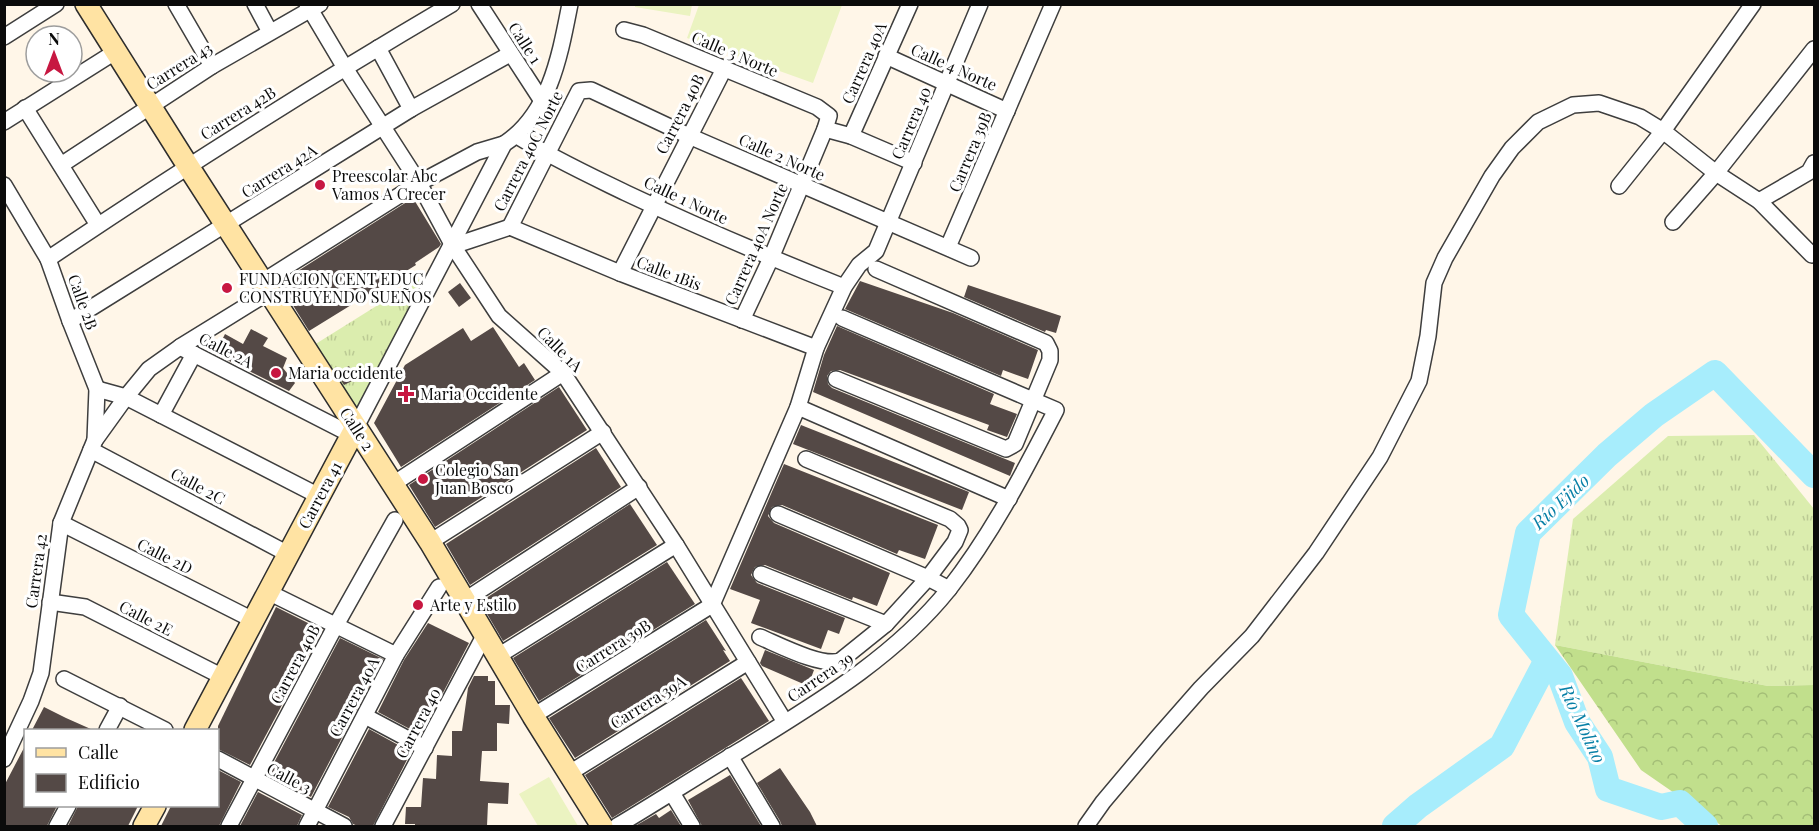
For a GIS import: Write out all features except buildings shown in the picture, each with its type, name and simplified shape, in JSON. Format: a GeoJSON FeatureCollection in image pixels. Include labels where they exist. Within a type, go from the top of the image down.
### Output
{"type":"FeatureCollection","features":[{"type":"Feature","properties":{"kind":"street"},"geometry":{"type":"LineString","coordinates":[[4,37],[57,4]]}},
{"type":"Feature","properties":{"kind":"street","name":"Calle 2"},"geometry":{"type":"LineString","coordinates":[[86,4],[266,287],[354,431],[393,484],[430,542],[484,636],[602,826]]}},
{"type":"Feature","properties":{"kind":"street"},"geometry":{"type":"LineString","coordinates":[[176,4],[212,66]]}},
{"type":"Feature","properties":{"kind":"street"},"geometry":{"type":"LineString","coordinates":[[255,4],[270,32]]}},
{"type":"Feature","properties":{"kind":"street","name":"Carrera 42B"},"geometry":{"type":"LineString","coordinates":[[48,259],[188,166],[452,4]]}},
{"type":"Feature","properties":{"kind":"street","name":"Calle 1"},"geometry":{"type":"LineString","coordinates":[[479,4],[542,101]]}},
{"type":"Feature","properties":{"kind":"street","name":"Carrera 41"},"geometry":{"type":"LineString","coordinates":[[196,729],[511,140],[531,120],[542,101],[560,57],[570,4]]}},
{"type":"Feature","properties":{"kind":"street","name":"Carrera 40A"},"geometry":{"type":"LineString","coordinates":[[851,136],[910,4]]}},
{"type":"Feature","properties":{"kind":"street","name":"Carrera 40"},"geometry":{"type":"LineString","coordinates":[[844,287],[859,265],[876,251],[980,4]]}},
{"type":"Feature","properties":{"kind":"street","name":"Carrera 39B"},"geometry":{"type":"LineString","coordinates":[[948,247],[1053,4]]}},
{"type":"Feature","properties":{"kind":"street"},"geometry":{"type":"LineString","coordinates":[[1619,186],[1663,131],[1754,4]]}},
{"type":"Feature","properties":{"kind":"street","name":"Carrera 43"},"geometry":{"type":"LineString","coordinates":[[61,165],[212,66],[312,6]]}},
{"type":"Feature","properties":{"kind":"street","name":"Calle 1A"},"geometry":{"type":"LineString","coordinates":[[312,6],[345,68],[419,183],[453,246],[499,316],[563,373],[676,544],[785,722]]}},
{"type":"Feature","properties":{"kind":"street","name":"Calle 3 Norte"},"geometry":{"type":"LineString","coordinates":[[624,30],[643,35],[817,107],[827,122],[851,136],[914,163]]}},
{"type":"Feature","properties":{"kind":"street"},"geometry":{"type":"LineString","coordinates":[[378,48],[411,109]]}},
{"type":"Feature","properties":{"kind":"street"},"geometry":{"type":"LineString","coordinates":[[1673,222],[1716,173],[1815,49]]}},
{"type":"Feature","properties":{"kind":"street"},"geometry":{"type":"LineString","coordinates":[[4,122],[115,51]]}},
{"type":"Feature","properties":{"kind":"street","name":"Carrera 42A"},"geometry":{"type":"LineString","coordinates":[[70,321],[411,109],[510,54]]}},
{"type":"Feature","properties":{"kind":"street","name":"Calle 4 Norte"},"geometry":{"type":"LineString","coordinates":[[886,56],[1007,111]]}},
{"type":"Feature","properties":{"kind":"street","name":"Carrera 40B"},"geometry":{"type":"LineString","coordinates":[[620,273],[724,69]]}},
{"type":"Feature","properties":{"kind":"street","name":"Calle 2 Norte"},"geometry":{"type":"LineString","coordinates":[[579,91],[591,90],[689,136],[971,258]]}},
{"type":"Feature","properties":{"kind":"street","name":"Carrera 40C Norte"},"geometry":{"type":"LineString","coordinates":[[510,227],[545,154],[579,91]]}},
{"type":"Feature","properties":{"kind":"street"},"geometry":{"type":"LineString","coordinates":[[1086,826],[1156,738],[1252,636],[1316,553],[1380,457],[1419,381],[1428,336],[1434,283],[1445,258],[1492,176],[1512,148],[1538,122],[1573,105],[1599,103],[1640,117],[1663,131],[1716,173],[1759,201],[1812,255]]}},
{"type":"Feature","properties":{"kind":"street"},"geometry":{"type":"LineString","coordinates":[[25,108],[98,225]]}},
{"type":"Feature","properties":{"kind":"street","name":"Carrera 40A Norte"},"geometry":{"type":"LineString","coordinates":[[742,320],[771,258],[827,122]]}},
{"type":"Feature","properties":{"kind":"street","name":"Calle 1 Norte"},"geometry":{"type":"LineString","coordinates":[[511,140],[771,258],[844,287]]}},
{"type":"Feature","properties":{"kind":"street","name":"Carrera 42"},"geometry":{"type":"LineString","coordinates":[[4,759],[31,701],[41,673],[61,523],[93,445],[126,397],[149,369],[419,183],[477,152],[511,140]]}},
{"type":"Feature","properties":{"kind":"street"},"geometry":{"type":"LineString","coordinates":[[1759,201],[1813,168]]}},
{"type":"Feature","properties":{"kind":"street","name":"Calle 2B"},"geometry":{"type":"LineString","coordinates":[[4,185],[48,259],[97,389],[93,445]]}},
{"type":"Feature","properties":{"kind":"street"},"geometry":{"type":"LineString","coordinates":[[453,246],[510,227]]}},
{"type":"Feature","properties":{"kind":"street","name":"Calle 1Bis"},"geometry":{"type":"LineString","coordinates":[[510,227],[620,273],[816,348]]}},
{"type":"Feature","properties":{"kind":"street"},"geometry":{"type":"LineString","coordinates":[[836,379],[1006,448],[1016,444],[1050,360],[1050,351],[1046,343],[876,269]]}},
{"type":"Feature","properties":{"kind":"street"},"geometry":{"type":"LineString","coordinates":[[712,605],[798,407],[816,348],[844,287]]}},
{"type":"Feature","properties":{"kind":"street"},"geometry":{"type":"LineString","coordinates":[[842,318],[1033,400]]}},
{"type":"Feature","properties":{"kind":"street","name":"Calle 2A"},"geometry":{"type":"LineString","coordinates":[[180,347],[354,431]]}},
{"type":"Feature","properties":{"kind":"street"},"geometry":{"type":"LineString","coordinates":[[161,415],[194,354]]}},
{"type":"Feature","properties":{"kind":"street"},"geometry":{"type":"LineString","coordinates":[[393,484],[563,373]]}},
{"type":"Feature","properties":{"kind":"street"},"geometry":{"type":"LineString","coordinates":[[97,389],[126,397],[319,496]]}},
{"type":"Feature","properties":{"kind":"street","name":"Carrera 39"},"geometry":{"type":"LineString","coordinates":[[617,826],[785,722],[891,649],[949,589],[1006,506],[1056,410],[1033,400]]}},
{"type":"Feature","properties":{"kind":"street"},"geometry":{"type":"LineString","coordinates":[[798,407],[1006,506]]}},
{"type":"Feature","properties":{"kind":"street"},"geometry":{"type":"LineString","coordinates":[[430,542],[603,432]]}},
{"type":"Feature","properties":{"kind":"street","name":"Calle 2C"},"geometry":{"type":"LineString","coordinates":[[93,445],[288,554]]}},
{"type":"Feature","properties":{"kind":"street"},"geometry":{"type":"LineString","coordinates":[[759,637],[832,663],[846,657],[886,624],[928,578],[960,530],[950,519],[806,459]]}},
{"type":"Feature","properties":{"kind":"street"},"geometry":{"type":"LineString","coordinates":[[465,600],[639,487]]}},
{"type":"Feature","properties":{"kind":"street"},"geometry":{"type":"LineString","coordinates":[[778,514],[949,589]]}},
{"type":"Feature","properties":{"kind":"street","name":"Carrera 40B"},"geometry":{"type":"LineString","coordinates":[[229,826],[395,520]]}},
{"type":"Feature","properties":{"kind":"street","name":"Calle 2D"},"geometry":{"type":"LineString","coordinates":[[61,523],[253,620]]}},
{"type":"Feature","properties":{"kind":"street"},"geometry":{"type":"LineString","coordinates":[[498,656],[676,544]]}},
{"type":"Feature","properties":{"kind":"street"},"geometry":{"type":"LineString","coordinates":[[761,574],[886,624]]}},
{"type":"Feature","properties":{"kind":"street","name":"Carrera 40A"},"geometry":{"type":"LineString","coordinates":[[307,826],[396,655],[439,587]]}},
{"type":"Feature","properties":{"kind":"street"},"geometry":{"type":"LineString","coordinates":[[268,592],[396,655]]}},
{"type":"Feature","properties":{"kind":"street","name":"Calle 2E"},"geometry":{"type":"LineString","coordinates":[[50,602],[85,607],[223,677]]}},
{"type":"Feature","properties":{"kind":"street","name":"Carrera 39B"},"geometry":{"type":"LineString","coordinates":[[533,716],[712,605]]}},
{"type":"Feature","properties":{"kind":"street","name":"Carrera 40"},"geometry":{"type":"LineString","coordinates":[[383,826],[484,636]]}},
{"type":"Feature","properties":{"kind":"street","name":"Carrera 39A"},"geometry":{"type":"LineString","coordinates":[[568,774],[748,662]]}},
{"type":"Feature","properties":{"kind":"street"},"geometry":{"type":"LineString","coordinates":[[64,679],[163,729]]}},
{"type":"Feature","properties":{"kind":"street"},"geometry":{"type":"LineString","coordinates":[[108,729],[120,706]]}},
{"type":"Feature","properties":{"kind":"street"},"geometry":{"type":"LineString","coordinates":[[365,716],[425,748]]}},
{"type":"Feature","properties":{"kind":"street"},"geometry":{"type":"LineString","coordinates":[[730,756],[772,826]]}},
{"type":"Feature","properties":{"kind":"street","name":"Calle 3"},"geometry":{"type":"LineString","coordinates":[[219,760],[344,826]]}},
{"type":"Feature","properties":{"kind":"street"},"geometry":{"type":"LineString","coordinates":[[672,793],[692,826]]}},
{"type":"Feature","properties":{"kind":"street"},"geometry":{"type":"LineString","coordinates":[[57,826],[67,807]]}},
{"type":"Feature","properties":{"kind":"street"},"geometry":{"type":"LineString","coordinates":[[144,826],[154,807]]}},
{"type":"Feature","properties":{"kind":"green space"},"geometry":{"type":"Polygon","coordinates":[[[635,4],[692,5],[690,16],[635,7],[635,4]]]}},
{"type":"Feature","properties":{"kind":"green space"},"geometry":{"type":"Polygon","coordinates":[[[699,4],[842,5],[813,83],[687,38],[699,4]]]}},
{"type":"Feature","properties":{"kind":"green space"},"geometry":{"type":"Polygon","coordinates":[[[426,275],[355,413],[314,345],[426,275]]]}},
{"type":"Feature","properties":{"kind":"green space"},"geometry":{"type":"Polygon","coordinates":[[[1754,435],[1814,509],[1814,685],[1768,686],[1555,645],[1573,519],[1668,436],[1754,435]]]}},
{"type":"Feature","properties":{"kind":"green space"},"geometry":{"type":"Polygon","coordinates":[[[1555,645],[1768,686],[1814,685],[1814,826],[1722,826],[1641,770],[1555,645]]]}},
{"type":"Feature","properties":{"kind":"green space"},"geometry":{"type":"Polygon","coordinates":[[[549,777],[578,826],[538,826],[519,794],[549,777]]]}},
{"type":"Feature","properties":{"kind":"waterway","name":"Río Ejido"},"geometry":{"type":"LineString","coordinates":[[1705,826],[1680,803],[1661,807],[1608,789],[1600,757],[1577,722],[1560,676],[1511,615],[1528,533],[1607,455],[1654,415],[1715,373],[1814,475]]}},
{"type":"Feature","properties":{"kind":"waterway","name":"Río Ejido"},"geometry":{"type":"LineString","coordinates":[[1395,826],[1418,806],[1502,746],[1546,662]]}},
{"type":"Feature","properties":{"kind":"place","name":"Preescolar Abc Vamos A Crecer"},"geometry":{"type":"Point","coordinates":[320,185]}},
{"type":"Feature","properties":{"kind":"place","name":"FUNDACION CENT EDUC CONSTRUYENDO SUEÑOS"},"geometry":{"type":"Point","coordinates":[227,288]}},
{"type":"Feature","properties":{"kind":"place","name":"Maria occidente"},"geometry":{"type":"Point","coordinates":[276,373]}},
{"type":"Feature","properties":{"kind":"place","name":"Maria Occidente"},"geometry":{"type":"Point","coordinates":[406,394]}},
{"type":"Feature","properties":{"kind":"place","name":"Colegio San Juan Bosco"},"geometry":{"type":"Point","coordinates":[423,479]}},
{"type":"Feature","properties":{"kind":"place","name":"Arte y Estilo"},"geometry":{"type":"Point","coordinates":[418,605]}},
{"type":"Feature","properties":{"kind":"water label","name":"Río Molino"},"geometry":{"type":"Point","coordinates":[1582,724]}}]}
